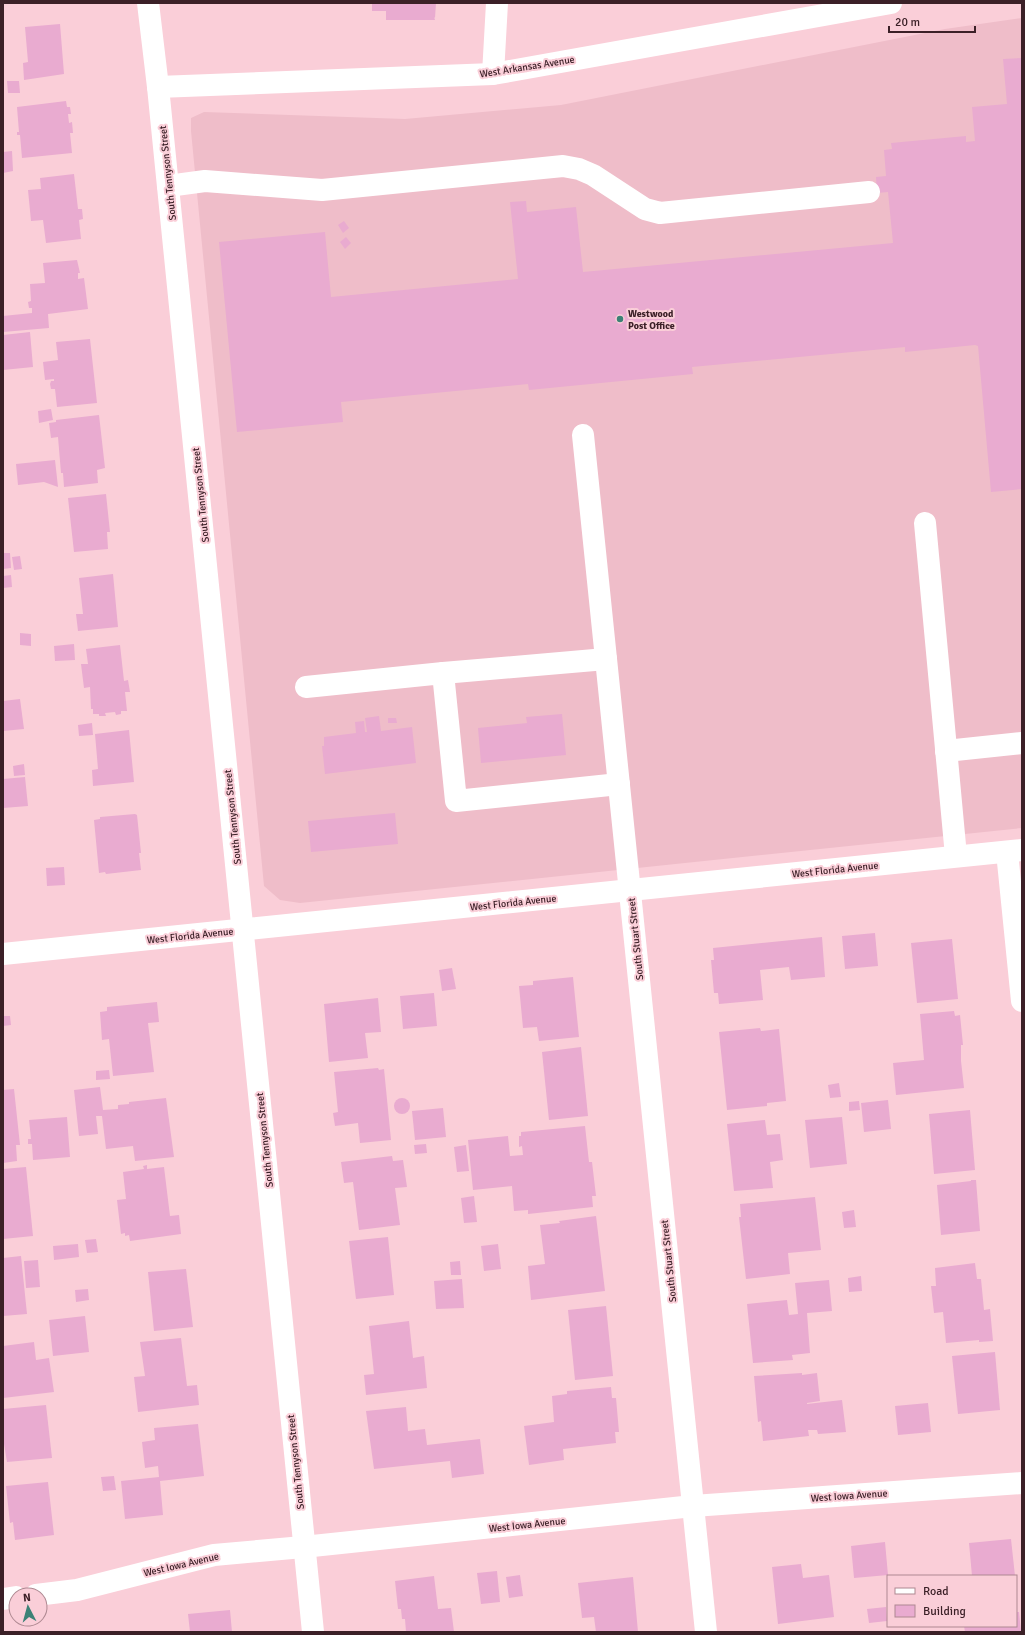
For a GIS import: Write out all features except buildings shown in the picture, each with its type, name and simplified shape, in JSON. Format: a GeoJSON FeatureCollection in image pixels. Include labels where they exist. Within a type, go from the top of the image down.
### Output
{"type":"FeatureCollection","features":[{"type":"Feature","properties":{"kind":"street","name":"South Tennyson Street"},"geometry":{"type":"LineString","coordinates":[[148,3],[158,87],[244,930],[313,1632]]}},
{"type":"Feature","properties":{"kind":"street"},"geometry":{"type":"LineString","coordinates":[[493,74],[497,3]]}},
{"type":"Feature","properties":{"kind":"street","name":"West Arkansas Avenue"},"geometry":{"type":"LineString","coordinates":[[158,87],[493,74],[891,3]]}},
{"type":"Feature","properties":{"kind":"street"},"geometry":{"type":"LineString","coordinates":[[168,186],[205,181],[322,190],[563,166],[579,168],[593,175],[645,209],[660,213],[868,192]]}},
{"type":"Feature","properties":{"kind":"street","name":"South Stuart Street"},"geometry":{"type":"LineString","coordinates":[[583,435],[706,1632]]}},
{"type":"Feature","properties":{"kind":"street"},"geometry":{"type":"LineString","coordinates":[[925,523],[956,856]]}},
{"type":"Feature","properties":{"kind":"street"},"geometry":{"type":"LineString","coordinates":[[306,687],[443,673],[606,659]]}},
{"type":"Feature","properties":{"kind":"street"},"geometry":{"type":"LineString","coordinates":[[443,673],[456,801],[619,784]]}},
{"type":"Feature","properties":{"kind":"street"},"geometry":{"type":"LineString","coordinates":[[946,751],[1022,743]]}},
{"type":"Feature","properties":{"kind":"street"},"geometry":{"type":"LineString","coordinates":[[1014,851],[1022,1002]]}},
{"type":"Feature","properties":{"kind":"street","name":"West Florida Avenue"},"geometry":{"type":"LineString","coordinates":[[3,954],[1014,851]]}},
{"type":"Feature","properties":{"kind":"street","name":"West Iowa Avenue"},"geometry":{"type":"LineString","coordinates":[[48,1594],[77,1590],[214,1555],[304,1547],[693,1506],[1022,1483]]}},
{"type":"Feature","properties":{"kind":"shaded area"},"geometry":{"type":"Polygon","coordinates":[[[1022,18],[1022,828],[300,903],[280,900],[264,886],[191,131],[191,118],[204,112],[405,119],[561,105],[945,29],[1022,18]]]}},
{"type":"Feature","properties":{"kind":"place","name":"Westwood Post Office"},"geometry":{"type":"Point","coordinates":[620,319]}}]}
